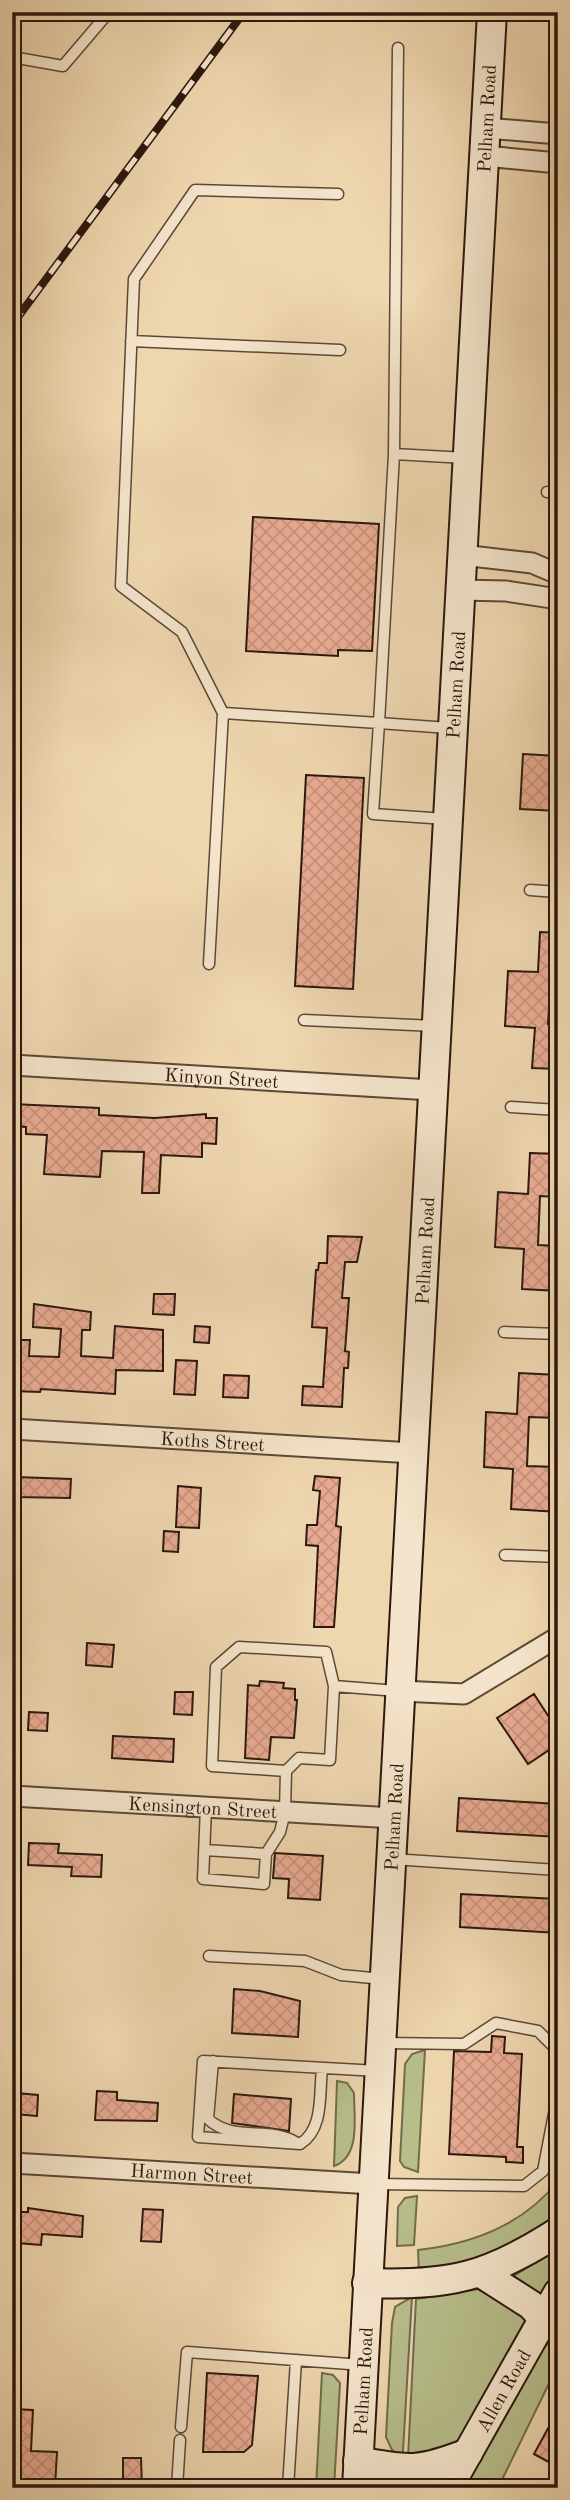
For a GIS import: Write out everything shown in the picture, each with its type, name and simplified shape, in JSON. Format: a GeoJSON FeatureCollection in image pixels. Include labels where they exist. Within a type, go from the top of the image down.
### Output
{"type":"FeatureCollection","features":[{"type":"Feature","properties":{"kind":"main road","name":"Pelham Road"},"geometry":{"type":"LineString","coordinates":[[358,2474],[492,12]]}},
{"type":"Feature","properties":{"kind":"main road"},"geometry":{"type":"LineString","coordinates":[[367,2283],[418,2285],[481,2273],[517,2258],[558,2232]]}},
{"type":"Feature","properties":{"kind":"main road"},"geometry":{"type":"LineString","coordinates":[[481,2273],[531,2305],[547,2321]]}},
{"type":"Feature","properties":{"kind":"main road","name":"Allen Road"},"geometry":{"type":"LineString","coordinates":[[448,2488],[547,2321],[558,2293]]}},
{"type":"Feature","properties":{"kind":"main road"},"geometry":{"type":"LineString","coordinates":[[358,2474],[432,2467],[468,2453]]}},
{"type":"Feature","properties":{"kind":"street"},"geometry":{"type":"LineString","coordinates":[[486,128],[558,134]]}},
{"type":"Feature","properties":{"kind":"street"},"geometry":{"type":"LineString","coordinates":[[485,156],[558,163]]}},
{"type":"Feature","properties":{"kind":"street"},"geometry":{"type":"LineString","coordinates":[[462,555],[531,563],[558,574]]}},
{"type":"Feature","properties":{"kind":"street"},"geometry":{"type":"LineString","coordinates":[[460,590],[506,591],[558,599]]}},
{"type":"Feature","properties":{"kind":"street","name":"Kinyon Street"},"geometry":{"type":"LineString","coordinates":[[12,1065],[432,1090]]}},
{"type":"Feature","properties":{"kind":"street","name":"Koths Street"},"geometry":{"type":"LineString","coordinates":[[12,1429],[413,1453]]}},
{"type":"Feature","properties":{"kind":"street"},"geometry":{"type":"LineString","coordinates":[[401,1691],[464,1694],[558,1637]]}},
{"type":"Feature","properties":{"kind":"street","name":"Kensington Street"},"geometry":{"type":"LineString","coordinates":[[12,1796],[394,1818]]}},
{"type":"Feature","properties":{"kind":"street","name":"Harmon Street"},"geometry":{"type":"LineString","coordinates":[[12,2163],[373,2184]]}},
{"type":"Feature","properties":{"kind":"lane"},"geometry":{"type":"LineString","coordinates":[[12,57],[63,66],[110,12]]}},
{"type":"Feature","properties":{"kind":"lane"},"geometry":{"type":"LineString","coordinates":[[398,48],[394,454],[373,814],[447,820]]}},
{"type":"Feature","properties":{"kind":"lane"},"geometry":{"type":"LineString","coordinates":[[209,964],[223,713],[182,632],[121,586],[134,279],[195,190],[338,194]]}},
{"type":"Feature","properties":{"kind":"lane"},"geometry":{"type":"LineString","coordinates":[[131,341],[340,350]]}},
{"type":"Feature","properties":{"kind":"lane"},"geometry":{"type":"LineString","coordinates":[[394,454],[467,458]]}},
{"type":"Feature","properties":{"kind":"lane"},"geometry":{"type":"LineString","coordinates":[[223,713],[452,728]]}},
{"type":"Feature","properties":{"kind":"lane"},"geometry":{"type":"LineString","coordinates":[[530,890],[558,892]]}},
{"type":"Feature","properties":{"kind":"lane"},"geometry":{"type":"LineString","coordinates":[[304,1020],[436,1026]]}},
{"type":"Feature","properties":{"kind":"lane"},"geometry":{"type":"LineString","coordinates":[[511,1107],[558,1110]]}},
{"type":"Feature","properties":{"kind":"lane"},"geometry":{"type":"LineString","coordinates":[[504,1332],[558,1335]]}},
{"type":"Feature","properties":{"kind":"lane"},"geometry":{"type":"LineString","coordinates":[[505,1555],[558,1558]]}},
{"type":"Feature","properties":{"kind":"lane"},"geometry":{"type":"LineString","coordinates":[[206,1807],[204,1879],[264,1884],[266,1854],[280,1832],[285,1812],[286,1771],[299,1758],[330,1760],[334,1686],[326,1652],[239,1647],[216,1667],[212,1766],[286,1771]]}},
{"type":"Feature","properties":{"kind":"lane"},"geometry":{"type":"LineString","coordinates":[[334,1686],[401,1691]]}},
{"type":"Feature","properties":{"kind":"lane"},"geometry":{"type":"LineString","coordinates":[[205,1850],[266,1854]]}},
{"type":"Feature","properties":{"kind":"lane"},"geometry":{"type":"LineString","coordinates":[[392,1858],[558,1870]]}},
{"type":"Feature","properties":{"kind":"lane"},"geometry":{"type":"LineString","coordinates":[[209,1956],[305,1961],[341,1975],[384,1979]]}},
{"type":"Feature","properties":{"kind":"lane"},"geometry":{"type":"LineString","coordinates":[[380,2043],[464,2044],[496,2023],[538,2031],[558,2051]]}},
{"type":"Feature","properties":{"kind":"lane"},"geometry":{"type":"LineString","coordinates":[[208,2061],[378,2071]]}},
{"type":"Feature","properties":{"kind":"lane"},"geometry":{"type":"LineString","coordinates":[[208,2061],[198,2137],[299,2144],[311,2137],[316,2126],[321,2068]]}},
{"type":"Feature","properties":{"kind":"lane"},"geometry":{"type":"LineString","coordinates":[[208,2061],[208,2119],[216,2127],[227,2132],[286,2136],[299,2144]]}},
{"type":"Feature","properties":{"kind":"lane"},"geometry":{"type":"LineString","coordinates":[[373,2184],[524,2186],[543,2171],[558,2093]]}},
{"type":"Feature","properties":{"kind":"lane"},"geometry":{"type":"LineString","coordinates":[[181,2427],[187,2352],[363,2365]]}},
{"type":"Feature","properties":{"kind":"lane"},"geometry":{"type":"LineString","coordinates":[[288,2488],[296,2360]]}},
{"type":"Feature","properties":{"kind":"lane"},"geometry":{"type":"LineString","coordinates":[[180,2440],[177,2487],[204,2488]]}},
{"type":"Feature","properties":{"kind":"green space"},"geometry":{"type":"Polygon","coordinates":[[[425,2050],[418,2172],[404,2167],[400,2161],[405,2064],[412,2054],[425,2050]]]}},
{"type":"Feature","properties":{"kind":"green space"},"geometry":{"type":"Polygon","coordinates":[[[337,2081],[347,2083],[354,2093],[355,2124],[349,2154],[334,2166],[337,2081]]]}},
{"type":"Feature","properties":{"kind":"green space"},"geometry":{"type":"Polygon","coordinates":[[[558,2181],[558,2215],[493,2258],[419,2271],[418,2250],[458,2243],[495,2230],[529,2210],[558,2181]]]}},
{"type":"Feature","properties":{"kind":"green space"},"geometry":{"type":"Polygon","coordinates":[[[417,2196],[414,2245],[397,2246],[398,2207],[405,2198],[417,2196]]]}},
{"type":"Feature","properties":{"kind":"green space"},"geometry":{"type":"Polygon","coordinates":[[[558,2249],[558,2274],[545,2298],[512,2277],[558,2249]]]}},
{"type":"Feature","properties":{"kind":"green space"},"geometry":{"type":"Polygon","coordinates":[[[478,2289],[524,2314],[526,2322],[461,2440],[451,2447],[408,2458],[416,2299],[478,2289]]]}},
{"type":"Feature","properties":{"kind":"green space"},"geometry":{"type":"Polygon","coordinates":[[[412,2297],[402,2457],[392,2450],[386,2437],[392,2323],[395,2307],[412,2297]]]}},
{"type":"Feature","properties":{"kind":"green space"},"geometry":{"type":"Polygon","coordinates":[[[558,2345],[558,2365],[498,2488],[462,2488],[543,2346],[558,2345]]]}},
{"type":"Feature","properties":{"kind":"green space"},"geometry":{"type":"Polygon","coordinates":[[[322,2373],[333,2375],[340,2383],[334,2488],[316,2488],[322,2373]]]}},
{"type":"Feature","properties":{"kind":"green space"},"geometry":{"type":"Polygon","coordinates":[[[440,2476],[438,2488],[405,2488],[407,2479],[440,2476]]]}},
{"type":"Feature","properties":{"kind":"building"},"geometry":{"type":"Polygon","coordinates":[[[253,517],[379,524],[372,651],[338,650],[338,656],[246,651],[253,517]]]}},
{"type":"Feature","properties":{"kind":"building"},"geometry":{"type":"Polygon","coordinates":[[[523,754],[558,756],[558,811],[520,809],[523,754]]]}},
{"type":"Feature","properties":{"kind":"building"},"geometry":{"type":"Polygon","coordinates":[[[306,775],[364,778],[353,989],[295,986],[306,775]]]}},
{"type":"Feature","properties":{"kind":"building"},"geometry":{"type":"Polygon","coordinates":[[[540,932],[558,933],[558,976],[551,976],[548,1024],[558,1025],[558,1069],[532,1068],[535,1028],[505,1026],[508,971],[538,972],[540,932]]]}},
{"type":"Feature","properties":{"kind":"building"},"geometry":{"type":"Polygon","coordinates":[[[12,1104],[99,1108],[99,1115],[155,1118],[206,1114],[206,1118],[217,1118],[216,1144],[202,1143],[202,1157],[161,1155],[159,1193],[142,1193],[144,1152],[102,1151],[100,1177],[44,1174],[47,1135],[26,1134],[26,1127],[12,1126],[12,1104]]]}},
{"type":"Feature","properties":{"kind":"building"},"geometry":{"type":"Polygon","coordinates":[[[530,1153],[558,1154],[558,1197],[540,1196],[538,1245],[558,1246],[558,1291],[522,1289],[524,1249],[495,1247],[498,1192],[528,1194],[530,1153]]]}},
{"type":"Feature","properties":{"kind":"building"},"geometry":{"type":"Polygon","coordinates":[[[328,1236],[362,1237],[357,1262],[345,1262],[342,1298],[349,1298],[345,1351],[349,1352],[348,1368],[344,1368],[342,1407],[302,1405],[303,1386],[323,1387],[327,1328],[312,1327],[316,1270],[319,1263],[327,1263],[328,1236]]]}},
{"type":"Feature","properties":{"kind":"building"},"geometry":{"type":"Polygon","coordinates":[[[154,1294],[175,1294],[174,1315],[153,1314],[154,1294]]]}},
{"type":"Feature","properties":{"kind":"building"},"geometry":{"type":"Polygon","coordinates":[[[34,1304],[91,1312],[90,1330],[82,1330],[81,1356],[113,1358],[115,1326],[163,1330],[163,1371],[116,1370],[115,1394],[41,1389],[40,1392],[12,1391],[15,1340],[30,1340],[29,1356],[59,1357],[61,1329],[33,1327],[34,1304]]]}},
{"type":"Feature","properties":{"kind":"building"},"geometry":{"type":"Polygon","coordinates":[[[195,1326],[210,1327],[209,1343],[194,1342],[195,1326]]]}},
{"type":"Feature","properties":{"kind":"building"},"geometry":{"type":"Polygon","coordinates":[[[176,1360],[197,1361],[195,1395],[174,1394],[176,1360]]]}},
{"type":"Feature","properties":{"kind":"building"},"geometry":{"type":"Polygon","coordinates":[[[519,1373],[558,1375],[558,1418],[529,1417],[527,1466],[558,1467],[558,1512],[511,1509],[513,1469],[484,1467],[486,1412],[517,1414],[519,1373]]]}},
{"type":"Feature","properties":{"kind":"building"},"geometry":{"type":"Polygon","coordinates":[[[224,1375],[249,1376],[248,1398],[223,1397],[224,1375]]]}},
{"type":"Feature","properties":{"kind":"building"},"geometry":{"type":"Polygon","coordinates":[[[315,1476],[340,1478],[336,1526],[341,1527],[334,1627],[314,1627],[318,1546],[306,1545],[307,1525],[317,1525],[320,1491],[313,1490],[315,1476]]]}},
{"type":"Feature","properties":{"kind":"building"},"geometry":{"type":"Polygon","coordinates":[[[16,1477],[71,1479],[70,1498],[16,1497],[16,1477]]]}},
{"type":"Feature","properties":{"kind":"building"},"geometry":{"type":"Polygon","coordinates":[[[178,1486],[201,1488],[199,1528],[176,1527],[178,1486]]]}},
{"type":"Feature","properties":{"kind":"building"},"geometry":{"type":"Polygon","coordinates":[[[164,1531],[179,1532],[178,1552],[163,1551],[164,1531]]]}},
{"type":"Feature","properties":{"kind":"building"},"geometry":{"type":"Polygon","coordinates":[[[87,1643],[114,1645],[112,1667],[86,1665],[87,1643]]]}},
{"type":"Feature","properties":{"kind":"building"},"geometry":{"type":"Polygon","coordinates":[[[260,1681],[284,1683],[283,1688],[295,1689],[297,1700],[294,1738],[271,1737],[269,1760],[245,1758],[248,1685],[259,1686],[260,1681]]]}},
{"type":"Feature","properties":{"kind":"building"},"geometry":{"type":"Polygon","coordinates":[[[175,1692],[193,1692],[192,1715],[174,1714],[175,1692]]]}},
{"type":"Feature","properties":{"kind":"building"},"geometry":{"type":"Polygon","coordinates":[[[534,1694],[558,1731],[558,1744],[528,1764],[497,1718],[534,1694]]]}},
{"type":"Feature","properties":{"kind":"building"},"geometry":{"type":"Polygon","coordinates":[[[29,1712],[48,1713],[47,1731],[28,1730],[29,1712]]]}},
{"type":"Feature","properties":{"kind":"building"},"geometry":{"type":"Polygon","coordinates":[[[113,1736],[174,1739],[173,1762],[112,1758],[113,1736]]]}},
{"type":"Feature","properties":{"kind":"building"},"geometry":{"type":"Polygon","coordinates":[[[459,1798],[558,1804],[558,1837],[457,1831],[459,1798]]]}},
{"type":"Feature","properties":{"kind":"building"},"geometry":{"type":"Polygon","coordinates":[[[29,1843],[59,1844],[58,1853],[102,1855],[101,1877],[71,1876],[72,1867],[28,1865],[29,1843]]]}},
{"type":"Feature","properties":{"kind":"building"},"geometry":{"type":"Polygon","coordinates":[[[275,1853],[323,1856],[320,1900],[288,1898],[289,1879],[273,1878],[275,1853]]]}},
{"type":"Feature","properties":{"kind":"building"},"geometry":{"type":"Polygon","coordinates":[[[461,1894],[558,1899],[558,1933],[460,1927],[461,1894]]]}},
{"type":"Feature","properties":{"kind":"building"},"geometry":{"type":"Polygon","coordinates":[[[234,1989],[260,1991],[300,2001],[298,2037],[232,2033],[234,1989]]]}},
{"type":"Feature","properties":{"kind":"building"},"geometry":{"type":"Polygon","coordinates":[[[492,2036],[505,2037],[504,2053],[522,2054],[517,2147],[523,2147],[523,2163],[506,2162],[506,2157],[449,2154],[454,2051],[491,2052],[492,2036]]]}},
{"type":"Feature","properties":{"kind":"building"},"geometry":{"type":"Polygon","coordinates":[[[97,2091],[117,2092],[117,2100],[158,2103],[157,2121],[95,2120],[97,2091]]]}},
{"type":"Feature","properties":{"kind":"building"},"geometry":{"type":"Polygon","coordinates":[[[16,2093],[38,2095],[37,2116],[14,2114],[16,2093]]]}},
{"type":"Feature","properties":{"kind":"building"},"geometry":{"type":"Polygon","coordinates":[[[234,2094],[291,2099],[289,2131],[232,2123],[234,2094]]]}},
{"type":"Feature","properties":{"kind":"building"},"geometry":{"type":"Polygon","coordinates":[[[28,2208],[83,2216],[82,2237],[42,2234],[41,2245],[17,2243],[19,2212],[28,2212],[28,2208]]]}},
{"type":"Feature","properties":{"kind":"building"},"geometry":{"type":"Polygon","coordinates":[[[143,2209],[163,2210],[161,2242],[141,2241],[143,2209]]]}},
{"type":"Feature","properties":{"kind":"building"},"geometry":{"type":"Polygon","coordinates":[[[207,2373],[258,2376],[252,2445],[244,2452],[203,2452],[207,2373]]]}},
{"type":"Feature","properties":{"kind":"building"},"geometry":{"type":"Polygon","coordinates":[[[13,2409],[33,2410],[31,2451],[57,2452],[55,2487],[35,2486],[35,2481],[12,2480],[13,2409]]]}},
{"type":"Feature","properties":{"kind":"building"},"geometry":{"type":"Polygon","coordinates":[[[558,2410],[558,2467],[534,2454],[558,2410]]]}},
{"type":"Feature","properties":{"kind":"building"},"geometry":{"type":"Polygon","coordinates":[[[123,2458],[141,2458],[142,2487],[123,2487],[123,2458]]]}},
{"type":"Feature","properties":{"kind":"railway"},"geometry":{"type":"LineString","coordinates":[[12,325],[244,12]]}}]}
